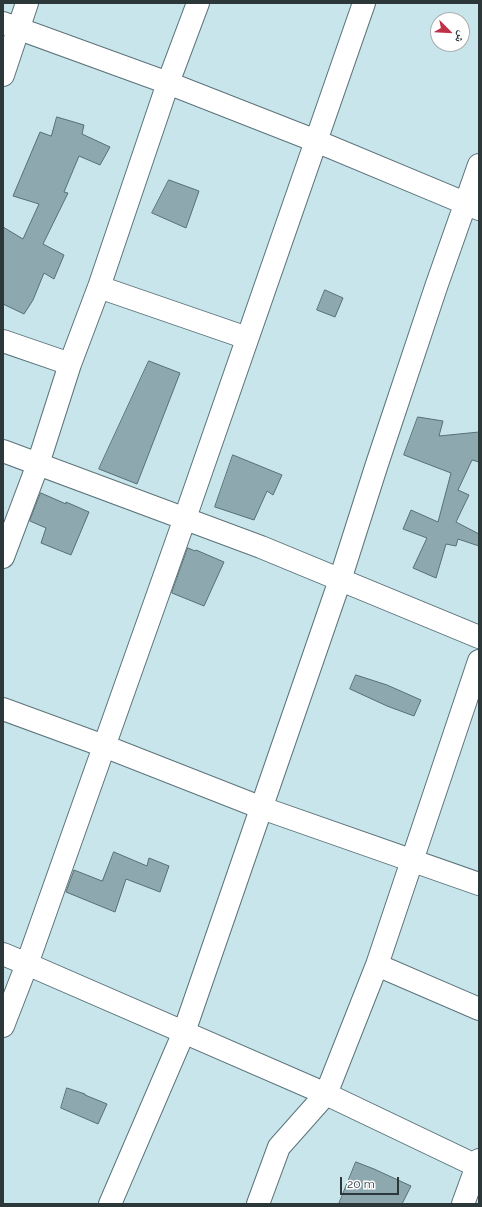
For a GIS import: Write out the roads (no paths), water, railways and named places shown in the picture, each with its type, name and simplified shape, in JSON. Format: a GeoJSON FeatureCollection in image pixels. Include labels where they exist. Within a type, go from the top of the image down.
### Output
{"type":"FeatureCollection","features":[{"type":"Feature","properties":{"kind":"street"},"geometry":{"type":"LineString","coordinates":[[3,75],[11,26],[27,3]]}},
{"type":"Feature","properties":{"kind":"street"},"geometry":{"type":"LineString","coordinates":[[3,557],[38,464],[70,364],[99,287],[168,83],[198,3]]}},
{"type":"Feature","properties":{"kind":"street"},"geometry":{"type":"LineString","coordinates":[[3,1026],[27,964],[185,518],[364,3]]}},
{"type":"Feature","properties":{"kind":"street"},"geometry":{"type":"LineString","coordinates":[[11,26],[168,83],[316,141],[472,206]]}},
{"type":"Feature","properties":{"kind":"street"},"geometry":{"type":"LineString","coordinates":[[110,1204],[184,1032],[340,580],[436,287],[472,206],[479,165]]}},
{"type":"Feature","properties":{"kind":"street"},"geometry":{"type":"LineString","coordinates":[[99,287],[247,338]]}},
{"type":"Feature","properties":{"kind":"street"},"geometry":{"type":"LineString","coordinates":[[3,341],[70,364]]}},
{"type":"Feature","properties":{"kind":"street"},"geometry":{"type":"LineString","coordinates":[[3,451],[261,547],[479,637]]}},
{"type":"Feature","properties":{"kind":"street"},"geometry":{"type":"LineString","coordinates":[[258,1204],[279,1146],[326,1094],[377,965],[479,661]]}},
{"type":"Feature","properties":{"kind":"street"},"geometry":{"type":"LineString","coordinates":[[3,709],[104,746],[262,808],[479,884]]}},
{"type":"Feature","properties":{"kind":"street"},"geometry":{"type":"LineString","coordinates":[[3,954],[326,1094],[478,1164],[463,1204]]}},
{"type":"Feature","properties":{"kind":"street"},"geometry":{"type":"LineString","coordinates":[[377,965],[479,1009]]}}]}
